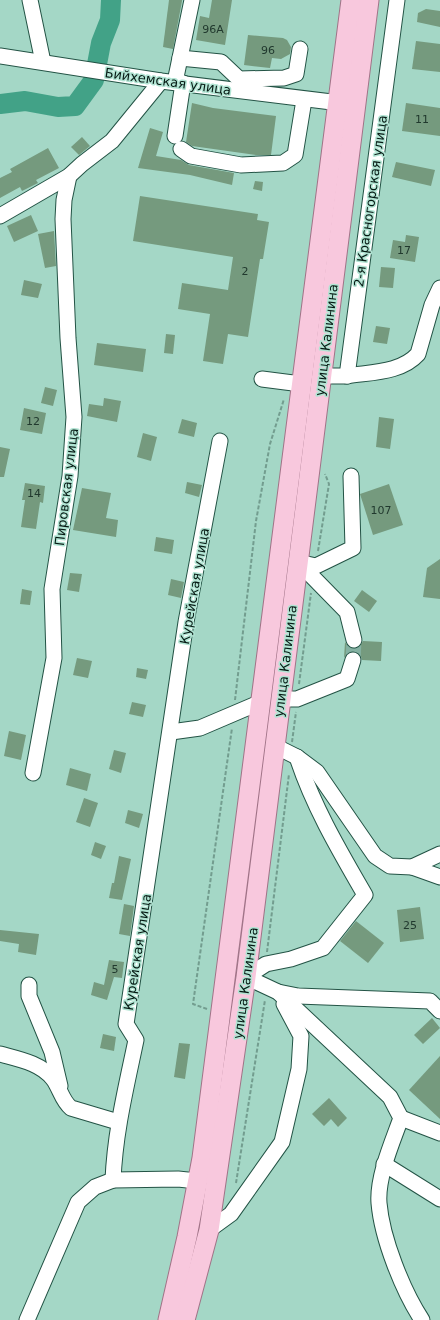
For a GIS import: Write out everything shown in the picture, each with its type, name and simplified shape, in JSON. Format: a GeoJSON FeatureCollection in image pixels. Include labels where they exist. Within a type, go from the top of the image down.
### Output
{"type":"FeatureCollection","features":[{"type":"Feature","properties":{"kind":"main road","name":"улица Калинина"},"geometry":{"type":"LineString","coordinates":[[168,1320],[184,1252],[202,1158],[288,490],[295,383],[351,0]]}},
{"type":"Feature","properties":{"kind":"main road","name":"улица Калинина"},"geometry":{"type":"LineString","coordinates":[[186,1320],[209,1230],[246,977],[288,752],[289,699],[309,569],[306,492],[369,0]]}},
{"type":"Feature","properties":{"kind":"main road"},"geometry":{"type":"LineString","coordinates":[[288,490],[306,492]]}},
{"type":"Feature","properties":{"kind":"main road"},"geometry":{"type":"LineString","coordinates":[[279,560],[309,569]]}},
{"type":"Feature","properties":{"kind":"street"},"geometry":{"type":"LineString","coordinates":[[30,0],[43,62]]}},
{"type":"Feature","properties":{"kind":"street"},"geometry":{"type":"LineString","coordinates":[[192,0],[180,58],[173,82],[178,142],[191,156],[241,165],[283,164],[295,155],[304,100]]}},
{"type":"Feature","properties":{"kind":"street","name":"2-я Красногорская улица"},"geometry":{"type":"LineString","coordinates":[[347,376],[397,0]]}},
{"type":"Feature","properties":{"kind":"street"},"geometry":{"type":"LineString","coordinates":[[180,58],[221,62],[239,79],[277,79],[296,74],[300,49]]}},
{"type":"Feature","properties":{"kind":"street","name":"Бийхемская улица"},"geometry":{"type":"LineString","coordinates":[[0,56],[173,82],[356,106]]}},
{"type":"Feature","properties":{"kind":"street"},"geometry":{"type":"LineString","coordinates":[[0,216],[69,176],[112,141],[173,82]]}},
{"type":"Feature","properties":{"kind":"street","name":"Пировская улица"},"geometry":{"type":"LineString","coordinates":[[33,773],[54,658],[52,590],[70,476],[74,417],[68,338],[63,219],[64,200],[69,176]]}},
{"type":"Feature","properties":{"kind":"street"},"geometry":{"type":"LineString","coordinates":[[321,376],[347,376],[397,368],[413,360],[418,354],[432,305],[440,288]]}},
{"type":"Feature","properties":{"kind":"street"},"geometry":{"type":"LineString","coordinates":[[262,379],[295,383]]}},
{"type":"Feature","properties":{"kind":"street","name":"Курейская улица"},"geometry":{"type":"LineString","coordinates":[[113,1180],[118,1122],[136,1040],[126,1024],[171,732],[186,622],[220,441]]}},
{"type":"Feature","properties":{"kind":"street"},"geometry":{"type":"LineString","coordinates":[[351,476],[353,548],[309,569],[347,612],[354,640]]}},
{"type":"Feature","properties":{"kind":"street"},"geometry":{"type":"LineString","coordinates":[[289,699],[347,679],[353,660]]}},
{"type":"Feature","properties":{"kind":"street"},"geometry":{"type":"LineString","coordinates":[[171,732],[200,728],[261,702]]}},
{"type":"Feature","properties":{"kind":"street"},"geometry":{"type":"LineString","coordinates":[[288,752],[317,772],[374,856],[390,866],[412,867],[440,877]]}},
{"type":"Feature","properties":{"kind":"street"},"geometry":{"type":"LineString","coordinates":[[246,977],[266,964],[292,959],[323,948],[365,895],[336,845],[305,780],[288,752]]}},
{"type":"Feature","properties":{"kind":"street"},"geometry":{"type":"LineString","coordinates":[[412,867],[440,854]]}},
{"type":"Feature","properties":{"kind":"street"},"geometry":{"type":"LineString","coordinates":[[246,977],[273,989],[298,996],[430,1002],[440,1011]]}},
{"type":"Feature","properties":{"kind":"street"},"geometry":{"type":"LineString","coordinates":[[29,985],[29,996],[52,1052],[61,1093]]}},
{"type":"Feature","properties":{"kind":"street"},"geometry":{"type":"LineString","coordinates":[[273,989],[390,1098],[401,1118],[440,1133]]}},
{"type":"Feature","properties":{"kind":"street"},"geometry":{"type":"LineString","coordinates":[[209,1230],[231,1214],[282,1142],[299,1068],[301,1036],[273,989]]}},
{"type":"Feature","properties":{"kind":"street"},"geometry":{"type":"LineString","coordinates":[[0,1054],[39,1066],[53,1078],[66,1105],[71,1108],[118,1122]]}},
{"type":"Feature","properties":{"kind":"street"},"geometry":{"type":"LineString","coordinates":[[401,1118],[384,1164],[379,1202],[386,1240],[411,1304],[422,1320]]}},
{"type":"Feature","properties":{"kind":"street"},"geometry":{"type":"LineString","coordinates":[[384,1164],[440,1199]]}},
{"type":"Feature","properties":{"kind":"street"},"geometry":{"type":"LineString","coordinates":[[27,1320],[78,1202],[95,1187],[113,1180],[178,1179],[197,1181]]}},
{"type":"Feature","properties":{"kind":"path"},"geometry":{"type":"LineString","coordinates":[[213,1011],[193,1004],[233,714],[256,521],[270,444],[295,383]]}},
{"type":"Feature","properties":{"kind":"path"},"geometry":{"type":"LineString","coordinates":[[266,964],[288,752],[289,699],[309,569],[329,484],[325,474],[325,467]]}},
{"type":"Feature","properties":{"kind":"path"},"geometry":{"type":"LineString","coordinates":[[236,1185],[273,989]]}},
{"type":"Feature","properties":{"kind":"building"},"geometry":{"type":"Polygon","coordinates":[[[169,0],[182,0],[173,49],[163,47],[169,0]]]}},
{"type":"Feature","properties":{"kind":"building"},"geometry":{"type":"Polygon","coordinates":[[[212,0],[232,0],[225,45],[196,40],[200,16],[209,18],[212,0]]]}},
{"type":"Feature","properties":{"kind":"building"},"geometry":{"type":"Polygon","coordinates":[[[426,9],[440,11],[440,27],[417,22],[418,13],[426,9]]]}},
{"type":"Feature","properties":{"kind":"building"},"geometry":{"type":"Polygon","coordinates":[[[248,35],[283,38],[287,40],[291,47],[290,54],[281,59],[272,58],[270,68],[244,65],[248,35]]]}},
{"type":"Feature","properties":{"kind":"building"},"geometry":{"type":"Polygon","coordinates":[[[416,41],[440,44],[440,72],[412,69],[416,41]]]}},
{"type":"Feature","properties":{"kind":"building"},"geometry":{"type":"Polygon","coordinates":[[[192,103],[213,108],[276,116],[271,155],[256,155],[192,146],[186,142],[192,103]]]}},
{"type":"Feature","properties":{"kind":"building"},"geometry":{"type":"Polygon","coordinates":[[[406,103],[440,108],[440,136],[402,131],[406,103]]]}},
{"type":"Feature","properties":{"kind":"building"},"geometry":{"type":"Polygon","coordinates":[[[150,128],[163,132],[156,156],[181,160],[189,165],[234,173],[232,185],[190,175],[138,168],[150,128]]]}},
{"type":"Feature","properties":{"kind":"building"},"geometry":{"type":"Polygon","coordinates":[[[82,137],[90,146],[79,155],[71,147],[82,137]]]}},
{"type":"Feature","properties":{"kind":"building"},"geometry":{"type":"Polygon","coordinates":[[[48,148],[59,168],[36,180],[38,183],[22,191],[20,187],[0,198],[0,178],[12,172],[10,169],[48,148]]]}},
{"type":"Feature","properties":{"kind":"building"},"geometry":{"type":"Polygon","coordinates":[[[396,162],[435,170],[431,186],[392,177],[396,162]]]}},
{"type":"Feature","properties":{"kind":"building"},"geometry":{"type":"Polygon","coordinates":[[[255,181],[263,182],[262,191],[253,189],[255,181]]]}},
{"type":"Feature","properties":{"kind":"building"},"geometry":{"type":"Polygon","coordinates":[[[140,196],[258,214],[257,220],[269,222],[263,259],[260,259],[248,337],[228,334],[223,364],[203,361],[210,314],[178,309],[182,283],[228,290],[233,257],[133,241],[140,196]]]}},
{"type":"Feature","properties":{"kind":"building"},"geometry":{"type":"Polygon","coordinates":[[[31,215],[38,231],[14,242],[7,226],[31,215]]]}},
{"type":"Feature","properties":{"kind":"building"},"geometry":{"type":"Polygon","coordinates":[[[54,231],[56,266],[45,268],[38,234],[54,231]]]}},
{"type":"Feature","properties":{"kind":"building"},"geometry":{"type":"Polygon","coordinates":[[[406,235],[419,237],[415,262],[390,258],[393,240],[405,242],[406,235]]]}},
{"type":"Feature","properties":{"kind":"building"},"geometry":{"type":"Polygon","coordinates":[[[381,267],[395,268],[393,288],[379,287],[381,267]]]}},
{"type":"Feature","properties":{"kind":"building"},"geometry":{"type":"Polygon","coordinates":[[[24,280],[42,284],[38,298],[21,295],[24,280]]]}},
{"type":"Feature","properties":{"kind":"building"},"geometry":{"type":"Polygon","coordinates":[[[376,326],[390,328],[387,344],[373,342],[376,326]]]}},
{"type":"Feature","properties":{"kind":"building"},"geometry":{"type":"Polygon","coordinates":[[[166,334],[175,335],[173,354],[164,353],[166,334]]]}},
{"type":"Feature","properties":{"kind":"building"},"geometry":{"type":"Polygon","coordinates":[[[97,343],[146,349],[143,372],[94,365],[97,343]]]}},
{"type":"Feature","properties":{"kind":"building"},"geometry":{"type":"Polygon","coordinates":[[[45,387],[57,390],[53,406],[41,403],[45,387]]]}},
{"type":"Feature","properties":{"kind":"building"},"geometry":{"type":"Polygon","coordinates":[[[104,398],[121,401],[117,422],[87,416],[89,404],[103,406],[104,398]]]}},
{"type":"Feature","properties":{"kind":"building"},"geometry":{"type":"Polygon","coordinates":[[[24,408],[46,413],[42,434],[20,430],[24,408]]]}},
{"type":"Feature","properties":{"kind":"building"},"geometry":{"type":"Polygon","coordinates":[[[379,417],[394,419],[390,449],[376,447],[379,417]]]}},
{"type":"Feature","properties":{"kind":"building"},"geometry":{"type":"Polygon","coordinates":[[[182,419],[197,423],[194,437],[178,433],[182,419]]]}},
{"type":"Feature","properties":{"kind":"building"},"geometry":{"type":"Polygon","coordinates":[[[143,433],[157,437],[151,461],[137,457],[143,433]]]}},
{"type":"Feature","properties":{"kind":"building"},"geometry":{"type":"Polygon","coordinates":[[[0,447],[10,449],[4,477],[0,477],[0,447]]]}},
{"type":"Feature","properties":{"kind":"building"},"geometry":{"type":"Polygon","coordinates":[[[187,482],[202,485],[199,497],[185,493],[187,482]]]}},
{"type":"Feature","properties":{"kind":"building"},"geometry":{"type":"Polygon","coordinates":[[[25,483],[45,486],[43,503],[40,502],[36,529],[21,527],[25,500],[22,500],[25,483]]]}},
{"type":"Feature","properties":{"kind":"building"},"geometry":{"type":"Polygon","coordinates":[[[389,484],[403,525],[373,535],[360,494],[389,484]]]}},
{"type":"Feature","properties":{"kind":"building"},"geometry":{"type":"Polygon","coordinates":[[[82,488],[111,493],[106,518],[118,520],[116,537],[73,530],[82,488]]]}},
{"type":"Feature","properties":{"kind":"building"},"geometry":{"type":"Polygon","coordinates":[[[156,537],[174,540],[172,554],[154,551],[156,537]]]}},
{"type":"Feature","properties":{"kind":"building"},"geometry":{"type":"Polygon","coordinates":[[[440,559],[440,599],[423,597],[427,568],[440,559]]]}},
{"type":"Feature","properties":{"kind":"building"},"geometry":{"type":"Polygon","coordinates":[[[70,573],[82,574],[79,592],[67,590],[70,573]]]}},
{"type":"Feature","properties":{"kind":"building"},"geometry":{"type":"Polygon","coordinates":[[[171,579],[184,582],[181,598],[168,595],[171,579]]]}},
{"type":"Feature","properties":{"kind":"building"},"geometry":{"type":"Polygon","coordinates":[[[22,589],[32,591],[30,605],[20,604],[22,589]]]}},
{"type":"Feature","properties":{"kind":"building"},"geometry":{"type":"Polygon","coordinates":[[[362,590],[377,601],[369,612],[354,601],[362,590]]]}},
{"type":"Feature","properties":{"kind":"building"},"geometry":{"type":"Polygon","coordinates":[[[363,641],[382,642],[381,661],[362,660],[360,654],[355,651],[347,653],[344,658],[345,642],[348,646],[356,649],[363,641]]]}},
{"type":"Feature","properties":{"kind":"building"},"geometry":{"type":"Polygon","coordinates":[[[77,658],[92,661],[88,678],[73,675],[77,658]]]}},
{"type":"Feature","properties":{"kind":"building"},"geometry":{"type":"Polygon","coordinates":[[[137,668],[148,670],[146,679],[136,677],[137,668]]]}},
{"type":"Feature","properties":{"kind":"building"},"geometry":{"type":"Polygon","coordinates":[[[132,702],[146,705],[143,717],[129,714],[132,702]]]}},
{"type":"Feature","properties":{"kind":"building"},"geometry":{"type":"Polygon","coordinates":[[[9,731],[26,735],[21,760],[4,756],[9,731]]]}},
{"type":"Feature","properties":{"kind":"building"},"geometry":{"type":"Polygon","coordinates":[[[114,750],[126,753],[121,773],[109,769],[114,750]]]}},
{"type":"Feature","properties":{"kind":"building"},"geometry":{"type":"Polygon","coordinates":[[[70,768],[91,774],[87,791],[66,785],[70,768]]]}},
{"type":"Feature","properties":{"kind":"building"},"geometry":{"type":"Polygon","coordinates":[[[84,798],[98,803],[90,827],[76,822],[84,798]]]}},
{"type":"Feature","properties":{"kind":"building"},"geometry":{"type":"Polygon","coordinates":[[[128,810],[143,814],[139,828],[125,823],[128,810]]]}},
{"type":"Feature","properties":{"kind":"building"},"geometry":{"type":"Polygon","coordinates":[[[95,842],[106,846],[101,859],[91,855],[95,842]]]}},
{"type":"Feature","properties":{"kind":"building"},"geometry":{"type":"Polygon","coordinates":[[[119,856],[131,859],[122,900],[109,898],[112,883],[114,883],[119,856]]]}},
{"type":"Feature","properties":{"kind":"building"},"geometry":{"type":"Polygon","coordinates":[[[124,904],[134,906],[130,936],[119,934],[124,904]]]}},
{"type":"Feature","properties":{"kind":"building"},"geometry":{"type":"Polygon","coordinates":[[[420,907],[424,939],[400,942],[397,910],[420,907]]]}},
{"type":"Feature","properties":{"kind":"building"},"geometry":{"type":"Polygon","coordinates":[[[356,921],[384,943],[368,963],[340,941],[356,921]]]}},
{"type":"Feature","properties":{"kind":"building"},"geometry":{"type":"Polygon","coordinates":[[[0,930],[39,934],[36,955],[18,952],[19,944],[0,941],[0,930]]]}},
{"type":"Feature","properties":{"kind":"building"},"geometry":{"type":"Polygon","coordinates":[[[109,960],[124,962],[122,978],[114,977],[107,1000],[91,995],[94,982],[104,985],[109,960]]]}},
{"type":"Feature","properties":{"kind":"building"},"geometry":{"type":"Polygon","coordinates":[[[432,1018],[440,1028],[423,1044],[414,1035],[432,1018]]]}},
{"type":"Feature","properties":{"kind":"building"},"geometry":{"type":"Polygon","coordinates":[[[103,1034],[116,1037],[114,1051],[100,1048],[103,1034]]]}},
{"type":"Feature","properties":{"kind":"building"},"geometry":{"type":"Polygon","coordinates":[[[179,1043],[190,1044],[185,1079],[174,1077],[179,1043]]]}},
{"type":"Feature","properties":{"kind":"building"},"geometry":{"type":"Polygon","coordinates":[[[440,1056],[440,1119],[409,1090],[440,1056]]]}},
{"type":"Feature","properties":{"kind":"building"},"geometry":{"type":"Polygon","coordinates":[[[329,1098],[347,1118],[338,1127],[331,1119],[324,1126],[312,1114],[329,1098]]]}},
{"type":"Feature","properties":{"kind":"waterway"},"geometry":{"type":"LineString","coordinates":[[0,104],[25,101],[58,107],[75,106],[94,80],[101,43],[110,20],[111,0]]}},
{"type":"Feature","properties":{"kind":"tunnel"},"geometry":{"type":"LineString","coordinates":[[353,660],[354,640]]}}]}
